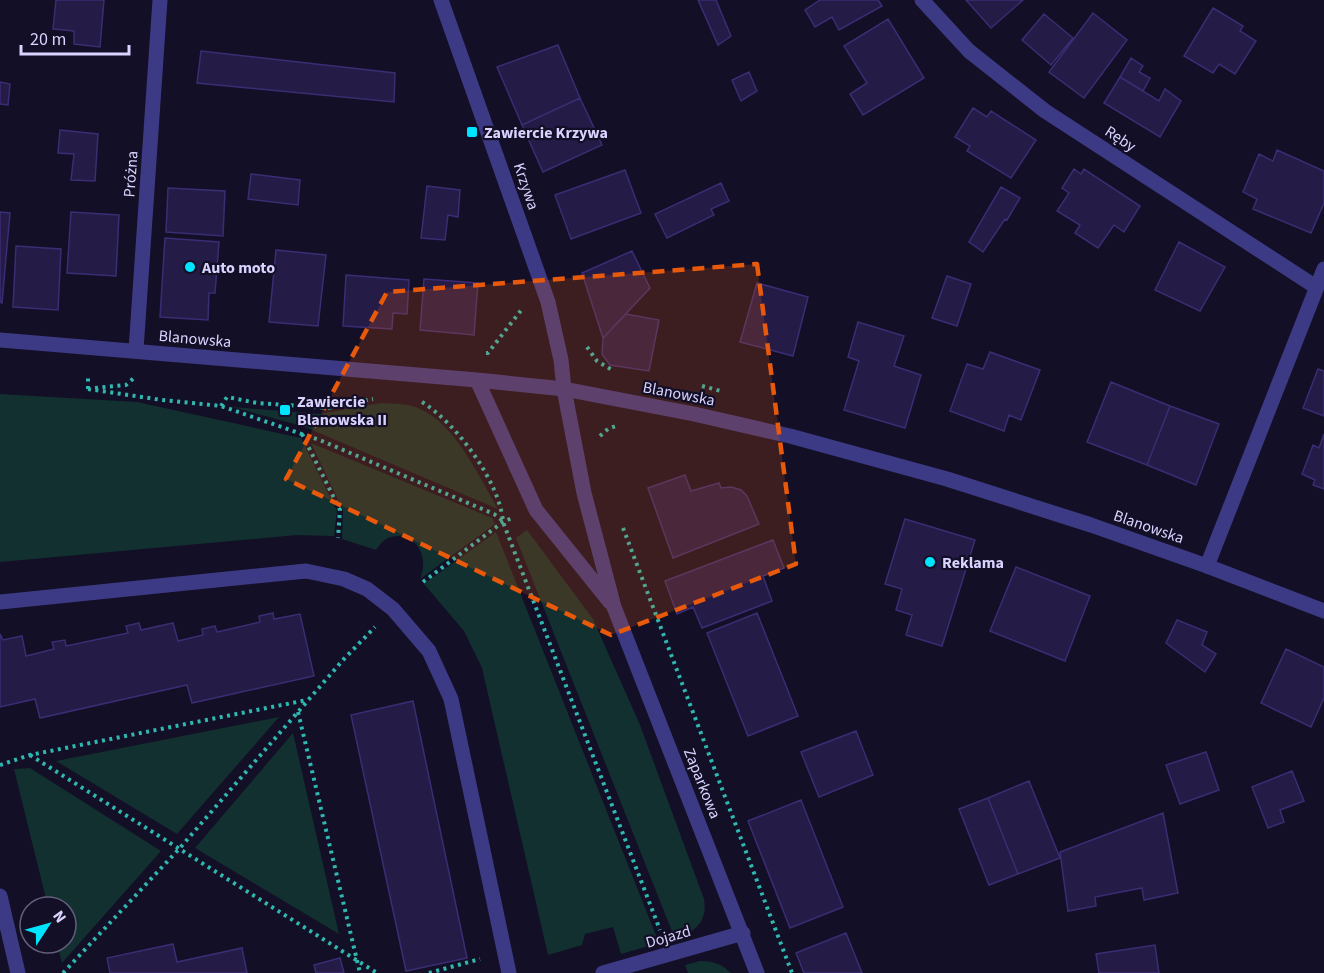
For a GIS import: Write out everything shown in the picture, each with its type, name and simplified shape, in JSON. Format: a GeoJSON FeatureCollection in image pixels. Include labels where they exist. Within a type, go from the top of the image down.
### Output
{"type":"FeatureCollection","features":[{"type":"Feature","properties":{"kind":"street","name":"Próżna"},"geometry":{"type":"LineString","coordinates":[[135,350],[160,0]]}},
{"type":"Feature","properties":{"kind":"street","name":"Krzywa"},"geometry":{"type":"LineString","coordinates":[[441,0],[548,302],[561,360],[564,389]]}},
{"type":"Feature","properties":{"kind":"street","name":"Ręby"},"geometry":{"type":"LineString","coordinates":[[922,0],[969,51],[1045,111],[1316,287]]}},
{"type":"Feature","properties":{"kind":"street"},"geometry":{"type":"LineString","coordinates":[[1207,566],[1324,269]]}},
{"type":"Feature","properties":{"kind":"street","name":"Blanowska"},"geometry":{"type":"LineString","coordinates":[[0,340],[564,389],[694,414],[867,456],[1091,525],[1324,611]]}},
{"type":"Feature","properties":{"kind":"street","name":"Zaparkowa"},"geometry":{"type":"LineString","coordinates":[[477,380],[536,510],[614,607]]}},
{"type":"Feature","properties":{"kind":"street","name":"Zaparkowa"},"geometry":{"type":"LineString","coordinates":[[564,389],[584,493],[614,607],[757,973]]}},
{"type":"Feature","properties":{"kind":"street"},"geometry":{"type":"LineString","coordinates":[[0,602],[306,571],[344,579],[367,589],[393,609],[429,651],[451,699],[509,973]]}},
{"type":"Feature","properties":{"kind":"street"},"geometry":{"type":"LineString","coordinates":[[0,896],[18,973]]}},
{"type":"Feature","properties":{"kind":"street","name":"Dojazd"},"geometry":{"type":"LineString","coordinates":[[603,973],[743,933]]}},
{"type":"Feature","properties":{"kind":"path"},"geometry":{"type":"LineString","coordinates":[[488,353],[523,310],[522,308]]}},
{"type":"Feature","properties":{"kind":"path"},"geometry":{"type":"LineString","coordinates":[[88,388],[162,400],[221,406],[302,434],[495,514],[503,522]]}},
{"type":"Feature","properties":{"kind":"path"},"geometry":{"type":"LineString","coordinates":[[221,406],[227,398],[257,403],[328,408],[384,397]]}},
{"type":"Feature","properties":{"kind":"path"},"geometry":{"type":"LineString","coordinates":[[417,400],[436,411],[455,429],[502,506],[503,522],[669,954]]}},
{"type":"Feature","properties":{"kind":"path"},"geometry":{"type":"LineString","coordinates":[[597,444],[600,436],[608,429],[619,425]]}},
{"type":"Feature","properties":{"kind":"path"},"geometry":{"type":"LineString","coordinates":[[302,434],[340,510],[338,538]]}},
{"type":"Feature","properties":{"kind":"path"},"geometry":{"type":"LineString","coordinates":[[619,518],[792,973]]}},
{"type":"Feature","properties":{"kind":"path"},"geometry":{"type":"LineString","coordinates":[[423,582],[503,522]]}},
{"type":"Feature","properties":{"kind":"path"},"geometry":{"type":"LineString","coordinates":[[63,973],[179,849],[375,626]]}},
{"type":"Feature","properties":{"kind":"path"},"geometry":{"type":"LineString","coordinates":[[0,765],[30,755],[308,700]]}},
{"type":"Feature","properties":{"kind":"path"},"geometry":{"type":"LineString","coordinates":[[298,712],[360,973]]}},
{"type":"Feature","properties":{"kind":"path"},"geometry":{"type":"LineString","coordinates":[[30,755],[377,973]]}},
{"type":"Feature","properties":{"kind":"path"},"geometry":{"type":"LineString","coordinates":[[429,973],[483,958]]}},
{"type":"Feature","properties":{"kind":"highlighted area"},"geometry":{"type":"Polygon","coordinates":[[[757,264],[796,564],[611,635],[286,479],[387,292],[757,264]]]}},
{"type":"Feature","properties":{"kind":"green space"},"geometry":{"type":"Polygon","coordinates":[[[0,394],[137,402],[301,438],[337,511],[334,536],[297,535],[0,562],[0,394]]]}},
{"type":"Feature","properties":{"kind":"green space"},"geometry":{"type":"Polygon","coordinates":[[[381,403],[414,406],[443,425],[474,466],[498,509],[305,427],[232,407],[320,414],[381,403]]]}},
{"type":"Feature","properties":{"kind":"green space"},"geometry":{"type":"Polygon","coordinates":[[[311,443],[492,518],[495,524],[420,579],[423,566],[422,555],[410,539],[401,536],[392,537],[383,541],[376,550],[342,539],[343,510],[311,443]]]}},
{"type":"Feature","properties":{"kind":"green space"},"geometry":{"type":"Polygon","coordinates":[[[527,530],[593,619],[640,725],[704,899],[702,920],[694,930],[675,939],[516,538],[527,530]]]}},
{"type":"Feature","properties":{"kind":"green space"},"geometry":{"type":"Polygon","coordinates":[[[496,532],[659,943],[621,954],[613,927],[585,934],[582,945],[548,955],[482,668],[464,631],[424,584],[496,532]]]}},
{"type":"Feature","properties":{"kind":"green space"},"geometry":{"type":"Polygon","coordinates":[[[279,717],[177,834],[56,761],[279,717]]]}},
{"type":"Feature","properties":{"kind":"green space"},"geometry":{"type":"Polygon","coordinates":[[[293,733],[339,934],[195,848],[293,733]]]}},
{"type":"Feature","properties":{"kind":"green space"},"geometry":{"type":"Polygon","coordinates":[[[30,768],[161,851],[78,945],[78,895],[45,895],[14,769],[30,768]]]}},
{"type":"Feature","properties":{"kind":"green space"},"geometry":{"type":"Polygon","coordinates":[[[60,955],[69,955],[62,963],[60,955]]]}},
{"type":"Feature","properties":{"kind":"green space"},"geometry":{"type":"Polygon","coordinates":[[[700,961],[717,964],[731,973],[688,973],[685,965],[700,961]]]}},
{"type":"Feature","properties":{"kind":"building"},"geometry":{"type":"Polygon","coordinates":[[[56,0],[104,0],[100,47],[74,44],[74,31],[53,29],[56,0]]]}},
{"type":"Feature","properties":{"kind":"building"},"geometry":{"type":"Polygon","coordinates":[[[698,0],[716,0],[731,36],[718,45],[698,0]]]}},
{"type":"Feature","properties":{"kind":"building"},"geometry":{"type":"Polygon","coordinates":[[[820,0],[878,0],[882,6],[839,30],[832,17],[815,27],[805,10],[820,0]]]}},
{"type":"Feature","properties":{"kind":"building"},"geometry":{"type":"Polygon","coordinates":[[[966,0],[1023,0],[991,28],[966,0]]]}},
{"type":"Feature","properties":{"kind":"building"},"geometry":{"type":"Polygon","coordinates":[[[1213,8],[1243,26],[1240,31],[1256,41],[1235,74],[1219,64],[1213,73],[1184,56],[1213,8]]]}},
{"type":"Feature","properties":{"kind":"building"},"geometry":{"type":"Polygon","coordinates":[[[1093,13],[1127,40],[1084,98],[1049,72],[1093,13]]]}},
{"type":"Feature","properties":{"kind":"building"},"geometry":{"type":"Polygon","coordinates":[[[1044,14],[1073,38],[1051,65],[1022,40],[1044,14]]]}},
{"type":"Feature","properties":{"kind":"building"},"geometry":{"type":"Polygon","coordinates":[[[888,19],[924,78],[863,115],[850,94],[867,83],[844,46],[888,19]]]}},
{"type":"Feature","properties":{"kind":"building"},"geometry":{"type":"Polygon","coordinates":[[[558,45],[580,98],[522,125],[497,67],[558,45]]]}},
{"type":"Feature","properties":{"kind":"building"},"geometry":{"type":"Polygon","coordinates":[[[201,51],[395,73],[394,102],[197,83],[201,51]]]}},
{"type":"Feature","properties":{"kind":"building"},"geometry":{"type":"Polygon","coordinates":[[[1131,58],[1143,66],[1139,72],[1150,78],[1143,91],[1120,77],[1131,58]]]}},
{"type":"Feature","properties":{"kind":"building"},"geometry":{"type":"Polygon","coordinates":[[[749,72],[757,91],[741,101],[732,80],[749,72]]]}},
{"type":"Feature","properties":{"kind":"building"},"geometry":{"type":"Polygon","coordinates":[[[1120,77],[1159,101],[1165,89],[1181,101],[1160,137],[1104,103],[1120,77]]]}},
{"type":"Feature","properties":{"kind":"building"},"geometry":{"type":"Polygon","coordinates":[[[0,82],[10,84],[8,105],[0,104],[0,82]]]}},
{"type":"Feature","properties":{"kind":"building"},"geometry":{"type":"Polygon","coordinates":[[[580,98],[602,145],[543,172],[522,125],[580,98]]]}},
{"type":"Feature","properties":{"kind":"building"},"geometry":{"type":"Polygon","coordinates":[[[973,108],[987,117],[991,111],[1036,140],[1011,178],[967,151],[970,146],[955,137],[973,108]]]}},
{"type":"Feature","properties":{"kind":"building"},"geometry":{"type":"Polygon","coordinates":[[[60,130],[98,134],[95,181],[71,180],[74,154],[58,153],[60,130]]]}},
{"type":"Feature","properties":{"kind":"building"},"geometry":{"type":"Polygon","coordinates":[[[1277,150],[1324,171],[1324,203],[1311,233],[1253,209],[1257,199],[1243,192],[1259,154],[1273,161],[1277,150]]]}},
{"type":"Feature","properties":{"kind":"building"},"geometry":{"type":"Polygon","coordinates":[[[1074,169],[1081,174],[1084,169],[1140,206],[1124,232],[1114,225],[1098,248],[1075,233],[1080,225],[1057,211],[1069,193],[1062,188],[1074,169]]]}},
{"type":"Feature","properties":{"kind":"building"},"geometry":{"type":"Polygon","coordinates":[[[625,170],[641,213],[571,239],[555,195],[625,170]]]}},
{"type":"Feature","properties":{"kind":"building"},"geometry":{"type":"Polygon","coordinates":[[[251,174],[300,180],[298,205],[248,199],[251,174]]]}},
{"type":"Feature","properties":{"kind":"building"},"geometry":{"type":"Polygon","coordinates":[[[721,183],[729,201],[711,209],[714,215],[667,238],[655,214],[721,183]]]}},
{"type":"Feature","properties":{"kind":"building"},"geometry":{"type":"Polygon","coordinates":[[[427,186],[460,190],[458,217],[448,215],[445,240],[421,238],[427,186]]]}},
{"type":"Feature","properties":{"kind":"building"},"geometry":{"type":"Polygon","coordinates":[[[1001,187],[1020,198],[983,252],[969,242],[1001,187]]]}},
{"type":"Feature","properties":{"kind":"building"},"geometry":{"type":"Polygon","coordinates":[[[168,188],[225,191],[223,236],[166,232],[168,188]]]}},
{"type":"Feature","properties":{"kind":"building"},"geometry":{"type":"Polygon","coordinates":[[[0,212],[10,213],[2,303],[0,302],[0,212]]]}},
{"type":"Feature","properties":{"kind":"building"},"geometry":{"type":"Polygon","coordinates":[[[71,212],[119,215],[116,276],[67,273],[71,212]]]}},
{"type":"Feature","properties":{"kind":"building","name":"Auto moto"},"geometry":{"type":"Polygon","coordinates":[[[165,238],[219,242],[215,293],[209,293],[208,320],[160,317],[165,238]]]}},
{"type":"Feature","properties":{"kind":"building"},"geometry":{"type":"Polygon","coordinates":[[[1179,242],[1225,267],[1200,311],[1155,290],[1179,242]]]}},
{"type":"Feature","properties":{"kind":"building"},"geometry":{"type":"Polygon","coordinates":[[[16,246],[61,249],[58,310],[13,307],[16,246]]]}},
{"type":"Feature","properties":{"kind":"building","name":"Auto moto"},"geometry":{"type":"Polygon","coordinates":[[[276,250],[326,255],[318,326],[269,322],[276,250]]]}},
{"type":"Feature","properties":{"kind":"building"},"geometry":{"type":"Polygon","coordinates":[[[632,251],[650,288],[603,338],[582,273],[632,251]]]}},
{"type":"Feature","properties":{"kind":"building"},"geometry":{"type":"Polygon","coordinates":[[[346,275],[409,280],[407,314],[393,313],[392,329],[343,326],[346,275]]]}},
{"type":"Feature","properties":{"kind":"building"},"geometry":{"type":"Polygon","coordinates":[[[947,276],[971,284],[957,326],[932,318],[947,276]]]}},
{"type":"Feature","properties":{"kind":"building"},"geometry":{"type":"Polygon","coordinates":[[[424,279],[478,283],[474,335],[420,330],[424,279]]]}},
{"type":"Feature","properties":{"kind":"building"},"geometry":{"type":"Polygon","coordinates":[[[757,283],[808,297],[793,356],[740,342],[757,283]]]}},
{"type":"Feature","properties":{"kind":"building"},"geometry":{"type":"Polygon","coordinates":[[[626,314],[659,320],[649,371],[610,365],[602,354],[603,338],[626,314]]]}},
{"type":"Feature","properties":{"kind":"building"},"geometry":{"type":"Polygon","coordinates":[[[858,322],[904,336],[894,366],[921,375],[905,428],[844,410],[859,361],[848,357],[858,322]]]}},
{"type":"Feature","properties":{"kind":"building"},"geometry":{"type":"Polygon","coordinates":[[[990,352],[1040,370],[1021,420],[1009,415],[1004,431],[950,411],[967,364],[983,369],[990,352]]]}},
{"type":"Feature","properties":{"kind":"building"},"geometry":{"type":"Polygon","coordinates":[[[1318,369],[1324,371],[1324,416],[1303,408],[1318,369]]]}},
{"type":"Feature","properties":{"kind":"building"},"geometry":{"type":"Polygon","coordinates":[[[1111,382],[1170,406],[1147,465],[1087,442],[1111,382]]]}},
{"type":"Feature","properties":{"kind":"building"},"geometry":{"type":"Polygon","coordinates":[[[1170,406],[1219,424],[1196,485],[1147,465],[1170,406]]]}},
{"type":"Feature","properties":{"kind":"building"},"geometry":{"type":"Polygon","coordinates":[[[1324,434],[1324,489],[1313,485],[1315,480],[1302,474],[1313,445],[1319,448],[1324,434]]]}},
{"type":"Feature","properties":{"kind":"building"},"geometry":{"type":"Polygon","coordinates":[[[685,475],[691,491],[719,483],[721,488],[731,487],[741,490],[747,496],[759,524],[673,558],[648,488],[685,475]]]}},
{"type":"Feature","properties":{"kind":"building","name":"Reklama"},"geometry":{"type":"Polygon","coordinates":[[[905,519],[975,540],[942,646],[906,635],[912,615],[896,610],[902,589],[885,584],[905,519]]]}},
{"type":"Feature","properties":{"kind":"building"},"geometry":{"type":"Polygon","coordinates":[[[773,540],[784,568],[763,576],[772,601],[702,628],[693,607],[677,614],[665,581],[773,540]]]}},
{"type":"Feature","properties":{"kind":"building"},"geometry":{"type":"Polygon","coordinates":[[[1016,567],[1090,596],[1065,661],[990,631],[1016,567]]]}},
{"type":"Feature","properties":{"kind":"building"},"geometry":{"type":"Polygon","coordinates":[[[273,613],[274,619],[300,614],[314,676],[192,703],[187,685],[40,718],[35,699],[0,707],[0,634],[3,640],[22,636],[26,656],[54,649],[52,642],[65,640],[66,646],[128,633],[126,626],[139,623],[141,630],[173,623],[178,641],[203,635],[202,629],[215,626],[217,632],[260,622],[259,616],[273,613]]]}},
{"type":"Feature","properties":{"kind":"building"},"geometry":{"type":"Polygon","coordinates":[[[757,613],[798,716],[748,736],[707,633],[757,613]]]}},
{"type":"Feature","properties":{"kind":"building"},"geometry":{"type":"Polygon","coordinates":[[[1177,620],[1207,632],[1202,645],[1216,654],[1205,672],[1166,643],[1177,620]]]}},
{"type":"Feature","properties":{"kind":"building"},"geometry":{"type":"Polygon","coordinates":[[[1286,649],[1324,667],[1324,698],[1311,727],[1261,703],[1286,649]]]}},
{"type":"Feature","properties":{"kind":"building"},"geometry":{"type":"Polygon","coordinates":[[[413,701],[467,958],[406,971],[351,715],[413,701]]]}},
{"type":"Feature","properties":{"kind":"building"},"geometry":{"type":"Polygon","coordinates":[[[856,731],[873,775],[819,797],[801,752],[856,731]]]}},
{"type":"Feature","properties":{"kind":"building"},"geometry":{"type":"Polygon","coordinates":[[[1206,752],[1219,790],[1180,804],[1166,765],[1206,752]]]}},
{"type":"Feature","properties":{"kind":"building"},"geometry":{"type":"Polygon","coordinates":[[[1292,771],[1304,801],[1280,810],[1284,822],[1268,828],[1252,787],[1292,771]]]}},
{"type":"Feature","properties":{"kind":"building"},"geometry":{"type":"Polygon","coordinates":[[[1029,781],[1060,858],[1018,874],[988,798],[1029,781]]]}},
{"type":"Feature","properties":{"kind":"building"},"geometry":{"type":"Polygon","coordinates":[[[988,798],[1018,874],[989,885],[959,809],[988,798]]]}},
{"type":"Feature","properties":{"kind":"building"},"geometry":{"type":"Polygon","coordinates":[[[801,800],[843,907],[790,928],[748,821],[801,800]]]}},
{"type":"Feature","properties":{"kind":"building"},"geometry":{"type":"Polygon","coordinates":[[[1163,813],[1178,893],[1144,900],[1142,888],[1095,897],[1096,906],[1068,911],[1060,852],[1163,813]]]}},
{"type":"Feature","properties":{"kind":"building"},"geometry":{"type":"Polygon","coordinates":[[[846,933],[862,973],[804,973],[796,953],[846,933]]]}},
{"type":"Feature","properties":{"kind":"building"},"geometry":{"type":"Polygon","coordinates":[[[173,944],[177,962],[242,948],[247,973],[110,973],[107,958],[173,944]]]}},
{"type":"Feature","properties":{"kind":"building"},"geometry":{"type":"Polygon","coordinates":[[[1155,945],[1159,973],[1099,973],[1096,954],[1155,945]]]}},
{"type":"Feature","properties":{"kind":"building"},"geometry":{"type":"Polygon","coordinates":[[[340,958],[344,973],[316,973],[314,965],[340,958]]]}},
{"type":"Feature","properties":{"kind":"place","name":"Zawiercie Krzywa"},"geometry":{"type":"Point","coordinates":[472,132]}},
{"type":"Feature","properties":{"kind":"place","name":"Auto moto"},"geometry":{"type":"Point","coordinates":[190,267]}},
{"type":"Feature","properties":{"kind":"place","name":"Zawiercie Blanowska II"},"geometry":{"type":"Point","coordinates":[285,410]}},
{"type":"Feature","properties":{"kind":"place","name":"Reklama"},"geometry":{"type":"Point","coordinates":[930,562]}}]}
